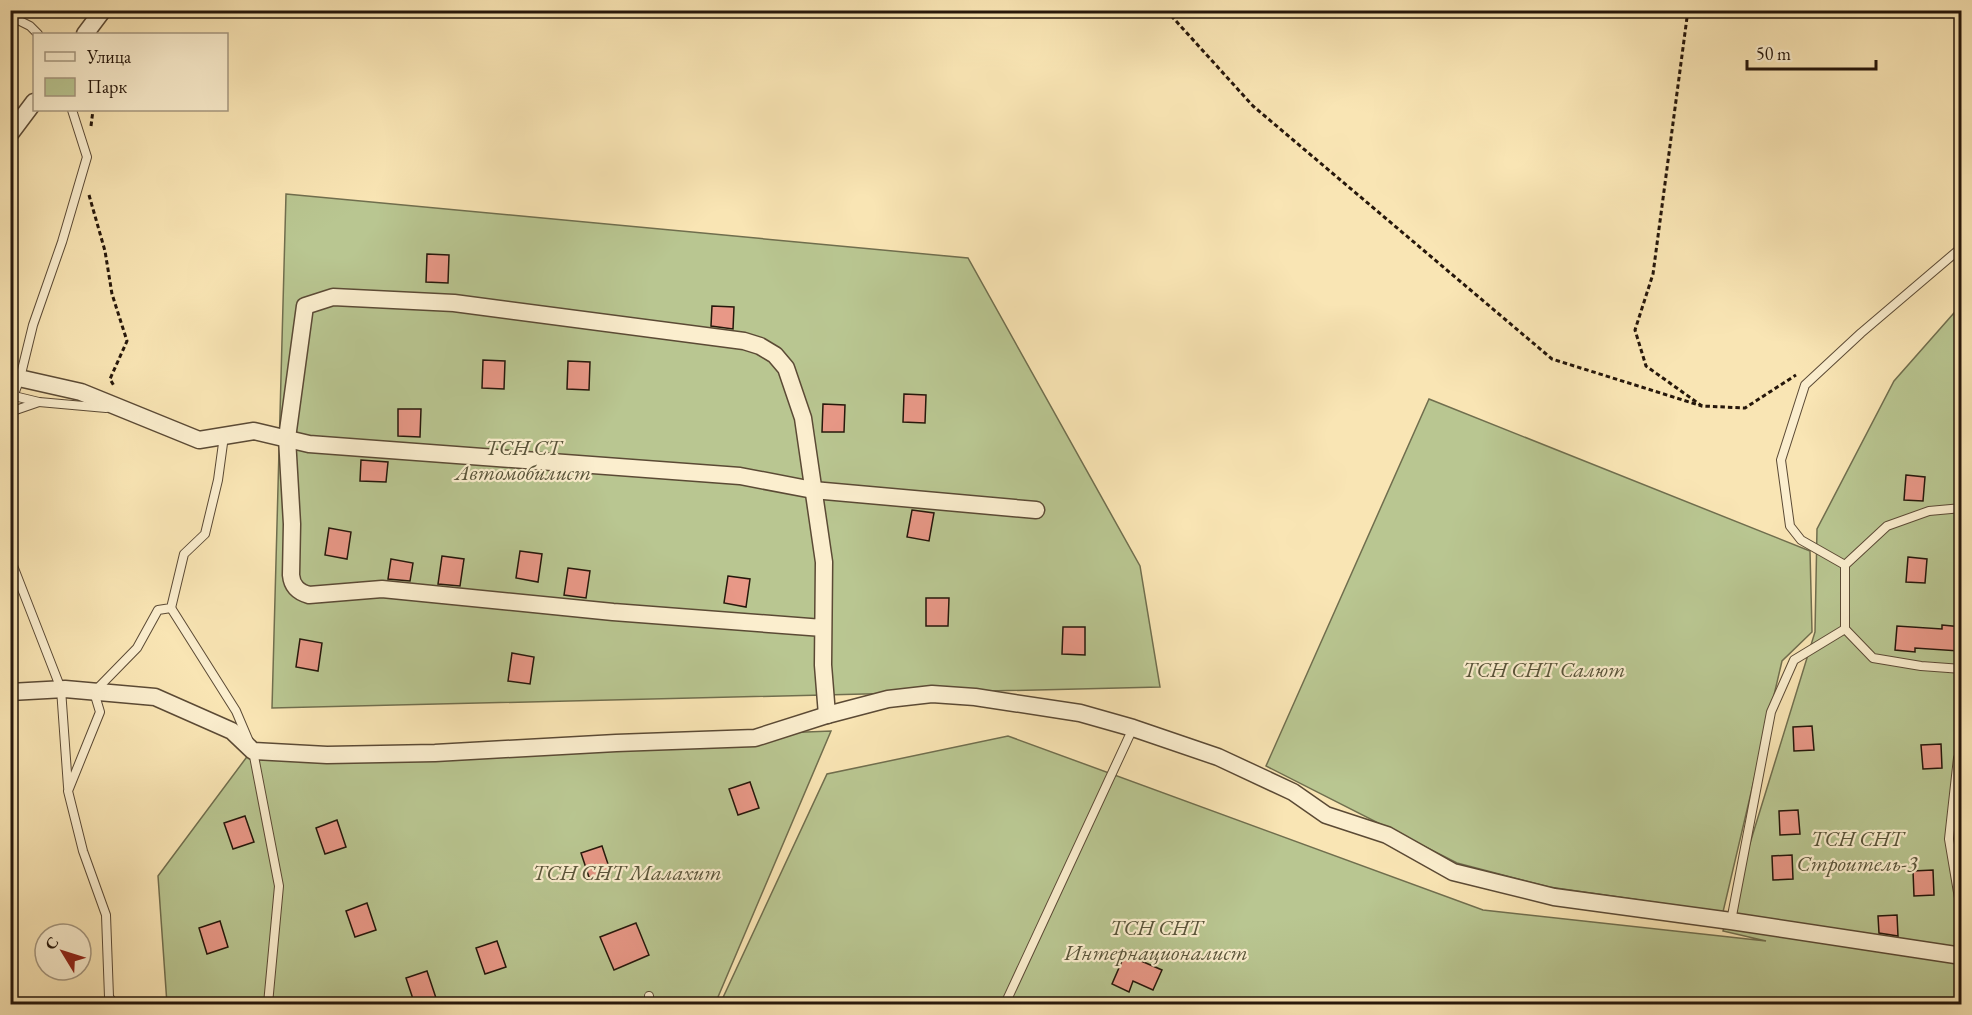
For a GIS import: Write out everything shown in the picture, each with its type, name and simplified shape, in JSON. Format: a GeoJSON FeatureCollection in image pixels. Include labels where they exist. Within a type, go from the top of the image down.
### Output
{"type":"FeatureCollection","features":[{"type":"Feature","properties":{"kind":"street"},"geometry":{"type":"LineString","coordinates":[[86,33],[103,10]]}},
{"type":"Feature","properties":{"kind":"street"},"geometry":{"type":"LineString","coordinates":[[10,134],[33,103]]}},
{"type":"Feature","properties":{"kind":"street"},"geometry":{"type":"LineString","coordinates":[[824,628],[625,613],[382,589],[309,595],[298,591],[292,581],[292,524],[287,438],[305,306],[333,297],[454,303],[744,341],[760,346],[775,355],[786,368],[803,418],[824,562],[824,628],[823,665],[827,715]]}},
{"type":"Feature","properties":{"kind":"street"},"geometry":{"type":"LineString","coordinates":[[14,378],[81,392],[199,440],[254,430],[309,444],[740,476],[813,490],[1036,510]]}},
{"type":"Feature","properties":{"kind":"street"},"geometry":{"type":"LineString","coordinates":[[10,692],[61,689],[155,697],[232,731],[253,751],[327,755],[435,753],[755,738],[827,715],[888,699],[932,694],[975,697],[1080,713],[1218,758],[1293,792],[1326,815],[1387,835],[1453,872],[1554,897],[1962,956]]}},
{"type":"Feature","properties":{"kind":"lane"},"geometry":{"type":"LineString","coordinates":[[10,16],[30,26],[37,33]]}},
{"type":"Feature","properties":{"kind":"lane"},"geometry":{"type":"LineString","coordinates":[[72,111],[87,157],[62,242],[14,378],[12,399],[125,410]]}},
{"type":"Feature","properties":{"kind":"lane"},"geometry":{"type":"LineString","coordinates":[[1845,565],[1801,540],[1790,526],[1781,460],[1805,385],[1861,333],[1962,247]]}},
{"type":"Feature","properties":{"kind":"lane"},"geometry":{"type":"LineString","coordinates":[[10,412],[39,402]]}},
{"type":"Feature","properties":{"kind":"lane"},"geometry":{"type":"LineString","coordinates":[[224,436],[218,480],[204,534],[184,555],[171,608],[236,711],[253,751],[279,886],[268,1005]]}},
{"type":"Feature","properties":{"kind":"lane"},"geometry":{"type":"LineString","coordinates":[[1962,508],[1929,511],[1887,526],[1845,565],[1845,629],[1873,658],[1921,666],[1962,669]]}},
{"type":"Feature","properties":{"kind":"lane"},"geometry":{"type":"LineString","coordinates":[[10,558],[61,689],[68,791],[83,851],[106,915],[109,997],[114,1005]]}},
{"type":"Feature","properties":{"kind":"lane"},"geometry":{"type":"LineString","coordinates":[[68,791],[100,712],[94,692],[137,648],[158,610],[171,608]]}},
{"type":"Feature","properties":{"kind":"lane"},"geometry":{"type":"LineString","coordinates":[[1731,921],[1771,712],[1794,660],[1845,629]]}},
{"type":"Feature","properties":{"kind":"lane"},"geometry":{"type":"LineString","coordinates":[[1005,1005],[1133,729]]}},
{"type":"Feature","properties":{"kind":"lane"},"geometry":{"type":"LineString","coordinates":[[1958,759],[1949,839],[1962,916]]}},
{"type":"Feature","properties":{"kind":"lane"},"geometry":{"type":"LineString","coordinates":[[1075,1005],[1080,1002],[1095,1005]]}},
{"type":"Feature","properties":{"kind":"path"},"geometry":{"type":"LineString","coordinates":[[1166,10],[1253,106],[1552,359],[1702,406],[1745,408],[1797,374],[1805,385]]}},
{"type":"Feature","properties":{"kind":"path"},"geometry":{"type":"LineString","coordinates":[[1688,10],[1653,274],[1635,330],[1646,366],[1702,406]]}},
{"type":"Feature","properties":{"kind":"path"},"geometry":{"type":"LineString","coordinates":[[87,157],[93,111]]}},
{"type":"Feature","properties":{"kind":"path"},"geometry":{"type":"LineString","coordinates":[[89,188],[105,251],[112,294],[127,341],[110,379],[125,410]]}},
{"type":"Feature","properties":{"kind":"green space","name":"ТСН СТ Автомобилист"},"geometry":{"type":"Polygon","coordinates":[[[286,194],[968,258],[1140,566],[1160,687],[272,708],[286,194]]]}},
{"type":"Feature","properties":{"kind":"green space"},"geometry":{"type":"Polygon","coordinates":[[[1961,305],[1961,1004],[720,1004],[827,774],[1008,736],[1483,910],[1766,941],[1723,931],[1815,632],[1817,529],[1894,381],[1961,305]]]}},
{"type":"Feature","properties":{"kind":"green space","name":"ТСН СНТ Салют"},"geometry":{"type":"Polygon","coordinates":[[[1429,399],[1810,551],[1812,632],[1782,661],[1723,912],[1549,887],[1457,863],[1266,766],[1429,399]]]}},
{"type":"Feature","properties":{"kind":"green space","name":"ТСН СНТ Малахит"},"geometry":{"type":"Polygon","coordinates":[[[831,731],[715,1004],[167,1004],[158,876],[249,754],[831,731]]]}},
{"type":"Feature","properties":{"kind":"building"},"geometry":{"type":"Polygon","coordinates":[[[427,254],[449,255],[448,283],[426,282],[427,254]]]}},
{"type":"Feature","properties":{"kind":"building"},"geometry":{"type":"Polygon","coordinates":[[[712,306],[734,307],[733,329],[711,326],[712,306]]]}},
{"type":"Feature","properties":{"kind":"building"},"geometry":{"type":"Polygon","coordinates":[[[483,360],[505,361],[504,389],[482,388],[483,360]]]}},
{"type":"Feature","properties":{"kind":"building"},"geometry":{"type":"Polygon","coordinates":[[[568,361],[590,362],[589,390],[567,389],[568,361]]]}},
{"type":"Feature","properties":{"kind":"building"},"geometry":{"type":"Polygon","coordinates":[[[904,394],[926,395],[925,423],[903,422],[904,394]]]}},
{"type":"Feature","properties":{"kind":"building"},"geometry":{"type":"Polygon","coordinates":[[[823,404],[845,405],[844,432],[822,432],[823,404]]]}},
{"type":"Feature","properties":{"kind":"building"},"geometry":{"type":"Polygon","coordinates":[[[398,409],[421,409],[420,437],[398,436],[398,409]]]}},
{"type":"Feature","properties":{"kind":"building"},"geometry":{"type":"Polygon","coordinates":[[[361,460],[388,462],[386,482],[360,481],[361,460]]]}},
{"type":"Feature","properties":{"kind":"building"},"geometry":{"type":"Polygon","coordinates":[[[1906,475],[1925,477],[1923,501],[1904,500],[1906,475]]]}},
{"type":"Feature","properties":{"kind":"building"},"geometry":{"type":"Polygon","coordinates":[[[912,510],[934,513],[929,541],[907,537],[912,510]]]}},
{"type":"Feature","properties":{"kind":"building"},"geometry":{"type":"Polygon","coordinates":[[[329,528],[351,532],[347,559],[325,555],[329,528]]]}},
{"type":"Feature","properties":{"kind":"building"},"geometry":{"type":"Polygon","coordinates":[[[520,551],[542,554],[538,582],[516,578],[520,551]]]}},
{"type":"Feature","properties":{"kind":"building"},"geometry":{"type":"Polygon","coordinates":[[[442,556],[464,559],[460,586],[438,584],[442,556]]]}},
{"type":"Feature","properties":{"kind":"building"},"geometry":{"type":"Polygon","coordinates":[[[1908,557],[1927,559],[1925,583],[1906,582],[1908,557]]]}},
{"type":"Feature","properties":{"kind":"building"},"geometry":{"type":"Polygon","coordinates":[[[391,559],[413,563],[410,581],[388,579],[391,559]]]}},
{"type":"Feature","properties":{"kind":"building"},"geometry":{"type":"Polygon","coordinates":[[[568,568],[590,571],[586,598],[564,595],[568,568]]]}},
{"type":"Feature","properties":{"kind":"building"},"geometry":{"type":"Polygon","coordinates":[[[728,576],[750,579],[746,607],[724,603],[728,576]]]}},
{"type":"Feature","properties":{"kind":"building"},"geometry":{"type":"Polygon","coordinates":[[[926,598],[949,598],[948,626],[926,626],[926,598]]]}},
{"type":"Feature","properties":{"kind":"building"},"geometry":{"type":"Polygon","coordinates":[[[1942,625],[1962,627],[1959,651],[1915,648],[1915,652],[1895,650],[1897,626],[1942,629],[1942,625]]]}},
{"type":"Feature","properties":{"kind":"building"},"geometry":{"type":"Polygon","coordinates":[[[1063,627],[1085,627],[1085,655],[1062,654],[1063,627]]]}},
{"type":"Feature","properties":{"kind":"building"},"geometry":{"type":"Polygon","coordinates":[[[300,639],[322,643],[318,671],[296,667],[300,639]]]}},
{"type":"Feature","properties":{"kind":"building"},"geometry":{"type":"Polygon","coordinates":[[[512,653],[534,657],[530,684],[508,681],[512,653]]]}},
{"type":"Feature","properties":{"kind":"building"},"geometry":{"type":"Polygon","coordinates":[[[1812,726],[1814,750],[1794,751],[1793,727],[1812,726]]]}},
{"type":"Feature","properties":{"kind":"building"},"geometry":{"type":"Polygon","coordinates":[[[1941,744],[1942,768],[1923,769],[1921,745],[1941,744]]]}},
{"type":"Feature","properties":{"kind":"building"},"geometry":{"type":"Polygon","coordinates":[[[750,782],[759,808],[738,815],[729,789],[750,782]]]}},
{"type":"Feature","properties":{"kind":"building"},"geometry":{"type":"Polygon","coordinates":[[[1798,810],[1800,834],[1780,835],[1779,811],[1798,810]]]}},
{"type":"Feature","properties":{"kind":"building"},"geometry":{"type":"Polygon","coordinates":[[[245,816],[254,842],[233,849],[224,823],[245,816]]]}},
{"type":"Feature","properties":{"kind":"building"},"geometry":{"type":"Polygon","coordinates":[[[337,820],[346,847],[325,854],[316,828],[337,820]]]}},
{"type":"Feature","properties":{"kind":"building"},"geometry":{"type":"Polygon","coordinates":[[[602,846],[611,873],[590,880],[581,853],[602,846]]]}},
{"type":"Feature","properties":{"kind":"building"},"geometry":{"type":"Polygon","coordinates":[[[1792,855],[1793,879],[1773,880],[1772,856],[1792,855]]]}},
{"type":"Feature","properties":{"kind":"building"},"geometry":{"type":"Polygon","coordinates":[[[1933,870],[1934,895],[1914,896],[1913,871],[1933,870]]]}},
{"type":"Feature","properties":{"kind":"building"},"geometry":{"type":"Polygon","coordinates":[[[367,903],[376,930],[355,937],[346,911],[367,903]]]}},
{"type":"Feature","properties":{"kind":"building"},"geometry":{"type":"Polygon","coordinates":[[[1897,915],[1898,936],[1879,933],[1878,916],[1897,915]]]}},
{"type":"Feature","properties":{"kind":"building"},"geometry":{"type":"Polygon","coordinates":[[[220,921],[228,947],[207,954],[199,928],[220,921]]]}},
{"type":"Feature","properties":{"kind":"building"},"geometry":{"type":"Polygon","coordinates":[[[636,923],[649,955],[614,970],[600,937],[636,923]]]}},
{"type":"Feature","properties":{"kind":"building"},"geometry":{"type":"Polygon","coordinates":[[[497,941],[506,967],[485,974],[476,948],[497,941]]]}},
{"type":"Feature","properties":{"kind":"building"},"geometry":{"type":"Polygon","coordinates":[[[1125,954],[1162,970],[1153,990],[1133,981],[1129,992],[1112,984],[1125,954]]]}},
{"type":"Feature","properties":{"kind":"building"},"geometry":{"type":"Polygon","coordinates":[[[427,971],[436,998],[415,1005],[406,978],[427,971]]]}},
{"type":"Feature","properties":{"kind":"park label","name":"ТСН СНТ Строитель-3"},"geometry":{"type":"Point","coordinates":[1857,850]}},
{"type":"Feature","properties":{"kind":"park label","name":"ТСН СНТ Интернационалист"},"geometry":{"type":"Point","coordinates":[1156,940]}}]}
